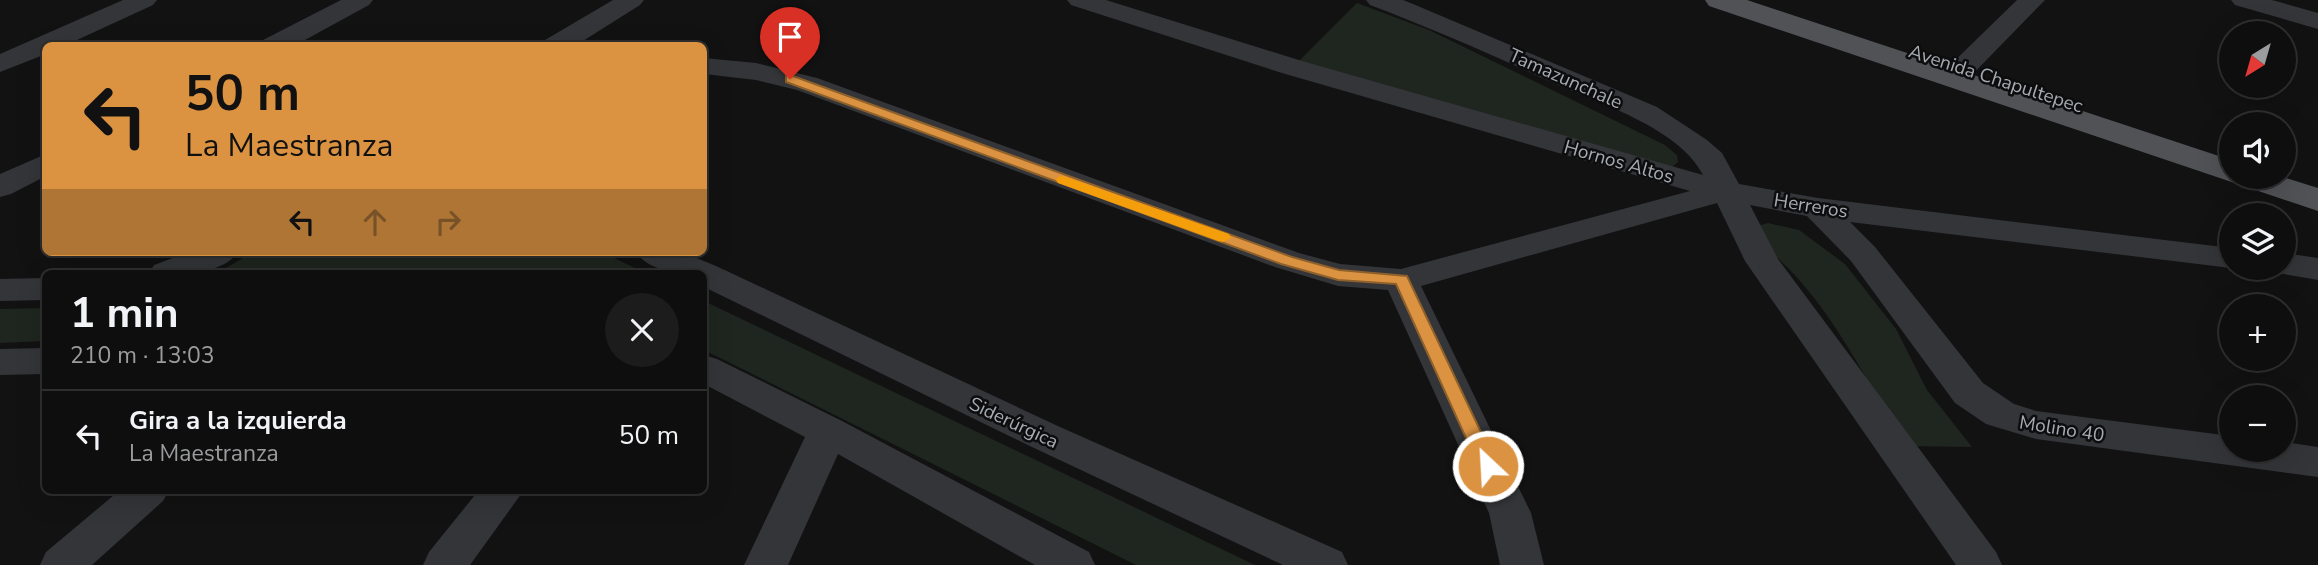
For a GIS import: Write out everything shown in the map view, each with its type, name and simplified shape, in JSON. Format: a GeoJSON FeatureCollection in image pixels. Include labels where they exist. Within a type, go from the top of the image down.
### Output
{"type":"FeatureCollection","features":[{"type":"Feature","properties":{"kind":"main road"},"geometry":{"type":"LineString","coordinates":[[1719,0],[1959,73],[2219,167]]}},
{"type":"Feature","properties":{"kind":"main road","name":"Avenida Chapultepec"},"geometry":{"type":"LineString","coordinates":[[1760,0],[1959,73],[2219,152]]}},
{"type":"Feature","properties":{"kind":"main road"},"geometry":{"type":"LineString","coordinates":[[2296,177],[2318,185]]}},
{"type":"Feature","properties":{"kind":"main road"},"geometry":{"type":"LineString","coordinates":[[2285,189],[2318,200]]}},
{"type":"Feature","properties":{"kind":"street"},"geometry":{"type":"LineString","coordinates":[[50,42],[144,0]]}},
{"type":"Feature","properties":{"kind":"street"},"geometry":{"type":"LineString","coordinates":[[281,42],[360,0]]}},
{"type":"Feature","properties":{"kind":"street"},"geometry":{"type":"LineString","coordinates":[[562,42],[631,0]]}},
{"type":"Feature","properties":{"kind":"street","name":"Hornos Altos"},"geometry":{"type":"LineString","coordinates":[[1080,0],[1292,67],[1725,191]]}},
{"type":"Feature","properties":{"kind":"street","name":"Tamazunchale"},"geometry":{"type":"LineString","coordinates":[[1379,0],[1427,6],[1660,120],[1700,147],[1711,160],[1725,191]]}},
{"type":"Feature","properties":{"kind":"street"},"geometry":{"type":"LineString","coordinates":[[1959,73],[2032,0]]}},
{"type":"Feature","properties":{"kind":"street"},"geometry":{"type":"LineString","coordinates":[[2244,0],[2318,21]]}},
{"type":"Feature","properties":{"kind":"street"},"geometry":{"type":"LineString","coordinates":[[0,64],[42,45]]}},
{"type":"Feature","properties":{"kind":"street","name":"Herreros"},"geometry":{"type":"LineString","coordinates":[[707,66],[773,74],[807,85],[1287,260],[1338,275],[1401,280],[1725,191],[1818,208],[2219,257]]}},
{"type":"Feature","properties":{"kind":"street"},"geometry":{"type":"LineString","coordinates":[[0,187],[42,165]]}},
{"type":"Feature","properties":{"kind":"street"},"geometry":{"type":"LineString","coordinates":[[1725,191],[1762,261],[1980,565]]}},
{"type":"Feature","properties":{"kind":"street","name":"Molino 40"},"geometry":{"type":"LineString","coordinates":[[1818,208],[1863,254],[1969,393],[1989,410],[2012,420],[2036,425],[2318,462]]}},
{"type":"Feature","properties":{"kind":"street"},"geometry":{"type":"LineString","coordinates":[[174,270],[211,256]]}},
{"type":"Feature","properties":{"kind":"street","name":"Siderúrgica"},"geometry":{"type":"LineString","coordinates":[[662,256],[693,270]]}},
{"type":"Feature","properties":{"kind":"street"},"geometry":{"type":"LineString","coordinates":[[2296,265],[2318,268]]}},
{"type":"Feature","properties":{"kind":"street","name":"Siderúrgica"},"geometry":{"type":"LineString","coordinates":[[707,276],[1325,565]]}},
{"type":"Feature","properties":{"kind":"street"},"geometry":{"type":"LineString","coordinates":[[1401,280],[1510,513],[1522,565]]}},
{"type":"Feature","properties":{"kind":"street"},"geometry":{"type":"LineString","coordinates":[[0,290],[42,289]]}},
{"type":"Feature","properties":{"kind":"street"},"geometry":{"type":"LineString","coordinates":[[0,362],[42,361]]}},
{"type":"Feature","properties":{"kind":"street"},"geometry":{"type":"LineString","coordinates":[[707,370],[828,431],[1073,565]]}},
{"type":"Feature","properties":{"kind":"street"},"geometry":{"type":"LineString","coordinates":[[766,565],[828,431]]}},
{"type":"Feature","properties":{"kind":"street"},"geometry":{"type":"LineString","coordinates":[[62,565],[143,494]]}},
{"type":"Feature","properties":{"kind":"street"},"geometry":{"type":"LineString","coordinates":[[445,565],[500,494]]}},
{"type":"Feature","properties":{"kind":"shaded area"},"geometry":{"type":"Polygon","coordinates":[[[1357,3],[1429,30],[1665,145],[1677,155],[1678,162],[1672,167],[1299,61],[1357,3]]]}},
{"type":"Feature","properties":{"kind":"shaded area"},"geometry":{"type":"Polygon","coordinates":[[[1768,223],[1799,230],[1845,264],[1896,329],[1927,390],[1972,447],[1905,446],[1824,311],[1805,286],[1760,243],[1757,226],[1768,223]]]}},
{"type":"Feature","properties":{"kind":"shaded area"},"geometry":{"type":"Polygon","coordinates":[[[246,256],[610,256],[639,270],[223,270],[246,256]]]}},
{"type":"Feature","properties":{"kind":"shaded area"},"geometry":{"type":"Polygon","coordinates":[[[707,302],[1255,565],[1136,565],[707,351],[707,302]]]}},
{"type":"Feature","properties":{"kind":"shaded area"},"geometry":{"type":"Polygon","coordinates":[[[42,308],[42,341],[0,343],[0,309],[42,308]]]}},
{"type":"Feature","properties":{"kind":"slow traffic"},"geometry":{"type":"LineString","coordinates":[[1063,180],[1223,238]]}},
{"type":"Feature","properties":{"kind":"route"},"geometry":{"type":"LineString","coordinates":[[790,79],[1287,260],[1338,275],[1401,280],[1488,466]]}}]}
